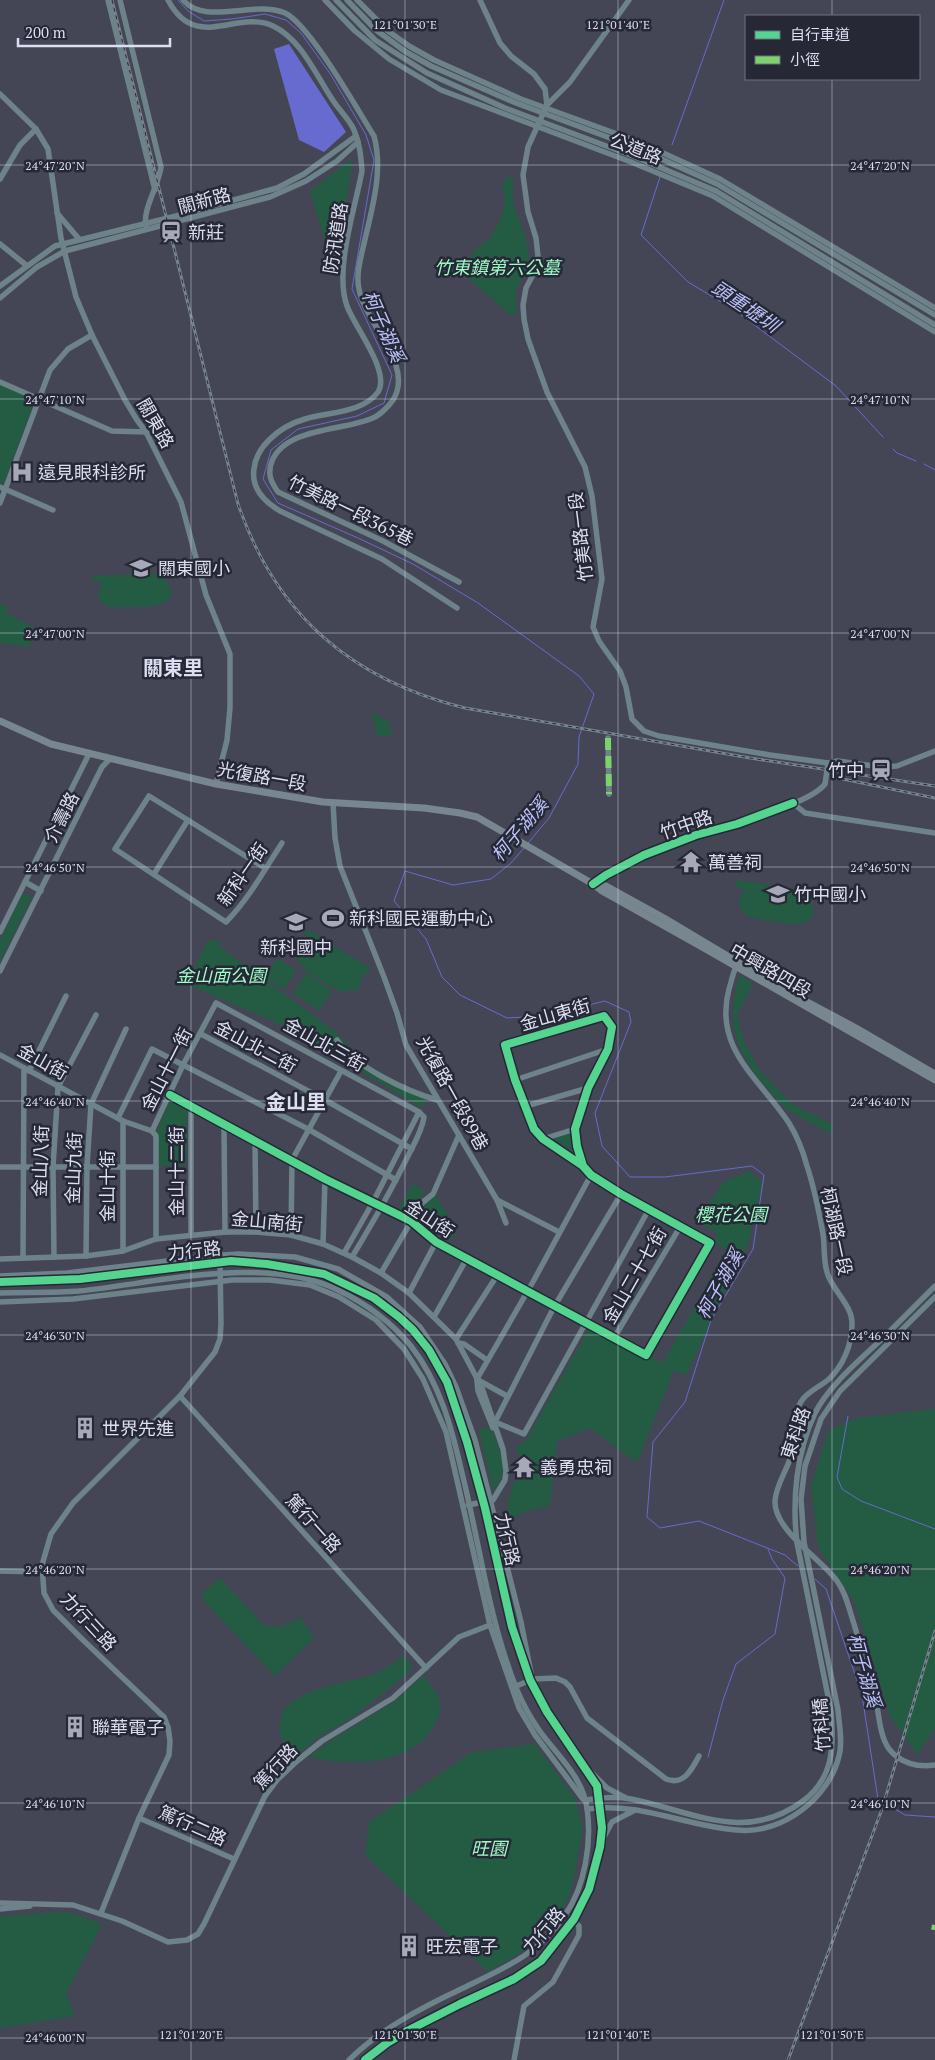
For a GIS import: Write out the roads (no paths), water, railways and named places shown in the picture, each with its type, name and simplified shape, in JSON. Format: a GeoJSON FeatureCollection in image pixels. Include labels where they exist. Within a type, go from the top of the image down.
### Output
{"type":"FeatureCollection","features":[{"type":"Feature","properties":{"kind":"main road","name":"光復路一段"},"geometry":{"type":"LineString","coordinates":[[0,721],[51,744],[216,784],[333,803],[460,812],[477,817],[532,850]]}},
{"type":"Feature","properties":{"kind":"main road","name":"中興路四段"},"geometry":{"type":"LineString","coordinates":[[532,850],[593,884],[606,886],[672,922],[737,965],[935,1080]]}},
{"type":"Feature","properties":{"kind":"main road","name":"中興路四段"},"geometry":{"type":"LineString","coordinates":[[737,965],[935,1074]]}},
{"type":"Feature","properties":{"kind":"street"},"geometry":{"type":"LineString","coordinates":[[108,0],[155,190]]}},
{"type":"Feature","properties":{"kind":"street"},"geometry":{"type":"LineString","coordinates":[[120,0],[161,167],[144,219],[146,227]]}},
{"type":"Feature","properties":{"kind":"street","name":"防汛道路"},"geometry":{"type":"LineString","coordinates":[[168,0],[173,10],[179,16],[186,22],[198,27],[230,26],[256,22],[272,25],[285,34],[301,50],[353,129],[357,139],[362,171],[346,250],[343,272],[344,291],[347,305],[380,372],[381,384],[373,397],[362,405],[305,419],[290,424],[276,433],[263,446],[255,461],[253,477],[260,493],[270,505],[312,528],[382,559],[457,608]]}},
{"type":"Feature","properties":{"kind":"street","name":"竹美路一段365巷"},"geometry":{"type":"LineString","coordinates":[[183,0],[194,8],[210,12],[266,7],[284,12],[294,20],[320,51],[374,136],[378,151],[378,171],[359,267],[359,289],[368,312],[392,354],[400,377],[397,389],[393,400],[374,417],[301,436],[288,443],[275,455],[270,466],[270,479],[278,492],[376,538],[459,582]]}},
{"type":"Feature","properties":{"kind":"street","name":"公道路"},"geometry":{"type":"LineString","coordinates":[[325,0],[355,31],[389,59],[441,90],[633,156],[716,191],[935,325]]}},
{"type":"Feature","properties":{"kind":"street","name":"公道路"},"geometry":{"type":"LineString","coordinates":[[336,0],[375,40],[427,73],[456,88],[539,124],[713,196],[935,332]]}},
{"type":"Feature","properties":{"kind":"street","name":"公道路"},"geometry":{"type":"LineString","coordinates":[[347,0],[376,30],[416,58],[461,80],[639,142],[720,179],[935,308]]}},
{"type":"Feature","properties":{"kind":"street","name":"公道路"},"geometry":{"type":"LineString","coordinates":[[357,0],[388,31],[409,46],[466,76],[717,184],[935,315]]}},
{"type":"Feature","properties":{"kind":"street"},"geometry":{"type":"LineString","coordinates":[[480,0],[500,43],[511,56],[540,80],[545,89],[545,109]]}},
{"type":"Feature","properties":{"kind":"street"},"geometry":{"type":"LineString","coordinates":[[545,109],[570,82],[629,0]]}},
{"type":"Feature","properties":{"kind":"street","name":"關東路"},"geometry":{"type":"LineString","coordinates":[[0,94],[36,129],[48,149],[62,243],[76,297],[92,334],[136,420],[146,432],[182,502],[206,594],[230,654],[230,708],[227,740],[216,784]]}},
{"type":"Feature","properties":{"kind":"street","name":"竹美路一段"},"geometry":{"type":"LineString","coordinates":[[545,109],[526,156],[523,175],[538,256],[536,269],[526,288],[523,305],[526,329],[547,392],[563,427],[582,457],[585,467],[592,496],[602,579],[594,627],[599,640],[620,671],[626,687],[632,719],[644,731],[659,736],[828,763],[838,761],[892,767],[935,751]]}},
{"type":"Feature","properties":{"kind":"street"},"geometry":{"type":"LineString","coordinates":[[0,179],[20,145],[36,129]]}},
{"type":"Feature","properties":{"kind":"street","name":"關新路"},"geometry":{"type":"LineString","coordinates":[[0,298],[37,267],[65,251],[277,188],[304,174],[357,139]]}},
{"type":"Feature","properties":{"kind":"street"},"geometry":{"type":"LineString","coordinates":[[57,212],[80,239]]}},
{"type":"Feature","properties":{"kind":"street","name":"關新路"},"geometry":{"type":"LineString","coordinates":[[0,286],[26,266],[62,243],[146,227]]}},
{"type":"Feature","properties":{"kind":"street"},"geometry":{"type":"LineString","coordinates":[[0,244],[26,266]]}},
{"type":"Feature","properties":{"kind":"street"},"geometry":{"type":"LineString","coordinates":[[0,503],[2,488],[50,370],[68,349],[92,334]]}},
{"type":"Feature","properties":{"kind":"street"},"geometry":{"type":"LineString","coordinates":[[0,382],[112,431],[146,432]]}},
{"type":"Feature","properties":{"kind":"street"},"geometry":{"type":"LineString","coordinates":[[2,488],[52,510]]}},
{"type":"Feature","properties":{"kind":"street"},"geometry":{"type":"LineString","coordinates":[[608,738],[609,794]]}},
{"type":"Feature","properties":{"kind":"street","name":"介壽路"},"geometry":{"type":"LineString","coordinates":[[0,932],[89,754]]}},
{"type":"Feature","properties":{"kind":"street","name":"介壽路"},"geometry":{"type":"LineString","coordinates":[[0,972],[102,767],[110,759]]}},
{"type":"Feature","properties":{"kind":"street","name":"竹中路"},"geometry":{"type":"LineString","coordinates":[[593,884],[606,874],[644,855],[696,835],[737,824],[810,797],[825,784],[828,763]]}},
{"type":"Feature","properties":{"kind":"street"},"geometry":{"type":"LineString","coordinates":[[188,820],[154,874],[115,849],[149,796],[188,820],[230,846],[265,868]]}},
{"type":"Feature","properties":{"kind":"street"},"geometry":{"type":"LineString","coordinates":[[805,812],[807,800],[810,797]]}},
{"type":"Feature","properties":{"kind":"street","name":"光復路一段89巷"},"geometry":{"type":"LineString","coordinates":[[333,803],[335,838],[340,866],[398,1013],[406,1045],[497,1200],[506,1223]]}},
{"type":"Feature","properties":{"kind":"street"},"geometry":{"type":"LineString","coordinates":[[793,803],[805,812],[935,833]]}},
{"type":"Feature","properties":{"kind":"street","name":"新科一街"},"geometry":{"type":"LineString","coordinates":[[154,874],[226,922],[282,843]]}},
{"type":"Feature","properties":{"kind":"street"},"geometry":{"type":"LineString","coordinates":[[25,882],[41,891]]}},
{"type":"Feature","properties":{"kind":"street","name":"柯湖路一段"},"geometry":{"type":"LineString","coordinates":[[737,965],[727,996],[727,1030],[732,1045],[758,1085],[789,1123],[797,1138],[808,1166],[822,1234],[827,1274],[849,1309],[853,1323],[850,1341],[844,1358],[831,1377],[802,1399],[795,1420],[792,1454],[777,1492],[776,1507],[788,1530],[826,1568],[844,1593],[875,1695],[883,1735],[888,1748],[908,1764],[927,1767],[935,1765]]}},
{"type":"Feature","properties":{"kind":"street"},"geometry":{"type":"LineString","coordinates":[[23,1258],[27,1069],[66,996]]}},
{"type":"Feature","properties":{"kind":"street","name":"金山十一街"},"geometry":{"type":"LineString","coordinates":[[156,1239],[156,1136],[152,1131],[183,1065],[216,1003]]}},
{"type":"Feature","properties":{"kind":"street","name":"金山北三街"},"geometry":{"type":"LineString","coordinates":[[216,1003],[419,1112]]}},
{"type":"Feature","properties":{"kind":"street","name":"金山八街"},"geometry":{"type":"LineString","coordinates":[[54,1257],[53,1167],[58,1087],[96,1015]]}},
{"type":"Feature","properties":{"kind":"street","name":"金山東街"},"geometry":{"type":"LineString","coordinates":[[583,1166],[577,1146],[575,1128],[588,1088],[608,1049],[612,1028],[604,1016],[505,1045],[515,1080],[534,1129],[543,1139],[621,1194],[710,1243],[646,1355]]}},
{"type":"Feature","properties":{"kind":"street","name":"金山九街"},"geometry":{"type":"LineString","coordinates":[[86,1256],[87,1166],[91,1104],[126,1029]]}},
{"type":"Feature","properties":{"kind":"street","name":"金山北二街"},"geometry":{"type":"LineString","coordinates":[[201,1034],[412,1149]]}},
{"type":"Feature","properties":{"kind":"street"},"geometry":{"type":"LineString","coordinates":[[337,1040],[344,1050],[357,1062],[412,1091],[437,1100]]}},
{"type":"Feature","properties":{"kind":"street","name":"金山十街"},"geometry":{"type":"LineString","coordinates":[[123,1250],[120,1120],[152,1049],[183,1065]]}},
{"type":"Feature","properties":{"kind":"street"},"geometry":{"type":"LineString","coordinates":[[515,1080],[608,1049]]}},
{"type":"Feature","properties":{"kind":"street","name":"金山街"},"geometry":{"type":"LineString","coordinates":[[0,1055],[120,1120],[152,1131]]}},
{"type":"Feature","properties":{"kind":"street"},"geometry":{"type":"LineString","coordinates":[[183,1065],[308,1129],[396,1180]]}},
{"type":"Feature","properties":{"kind":"street"},"geometry":{"type":"LineString","coordinates":[[291,1236],[292,1160],[341,1071]]}},
{"type":"Feature","properties":{"kind":"street"},"geometry":{"type":"LineString","coordinates":[[526,1106],[588,1088]]}},
{"type":"Feature","properties":{"kind":"street","name":"金山街"},"geometry":{"type":"LineString","coordinates":[[170,1095],[224,1126],[325,1179],[411,1221],[436,1242],[646,1355]]}},
{"type":"Feature","properties":{"kind":"street","name":"金山十二街"},"geometry":{"type":"LineString","coordinates":[[191,1107],[191,1236]]}},
{"type":"Feature","properties":{"kind":"street"},"geometry":{"type":"LineString","coordinates":[[344,1253],[374,1202],[419,1112],[424,1117],[423,1123],[412,1149],[382,1207],[352,1257]]}},
{"type":"Feature","properties":{"kind":"street"},"geometry":{"type":"LineString","coordinates":[[224,1126],[225,1232]]}},
{"type":"Feature","properties":{"kind":"street"},"geometry":{"type":"LineString","coordinates":[[543,1139],[575,1128]]}},
{"type":"Feature","properties":{"kind":"street"},"geometry":{"type":"LineString","coordinates":[[381,1274],[422,1203],[434,1194],[459,1135]]}},
{"type":"Feature","properties":{"kind":"street"},"geometry":{"type":"LineString","coordinates":[[255,1142],[256,1232]]}},
{"type":"Feature","properties":{"kind":"street"},"geometry":{"type":"LineString","coordinates":[[0,1167],[156,1167]]}},
{"type":"Feature","properties":{"kind":"street"},"geometry":{"type":"LineString","coordinates":[[507,1396],[477,1379],[592,1175]]}},
{"type":"Feature","properties":{"kind":"street"},"geometry":{"type":"LineString","coordinates":[[323,1244],[325,1179]]}},
{"type":"Feature","properties":{"kind":"street"},"geometry":{"type":"LineString","coordinates":[[621,1194],[554,1307],[495,1422],[524,1434],[649,1209]]}},
{"type":"Feature","properties":{"kind":"street"},"geometry":{"type":"LineString","coordinates":[[497,1200],[559,1232]]}},
{"type":"Feature","properties":{"kind":"street","name":"金山二十七街"},"geometry":{"type":"LineString","coordinates":[[614,1338],[680,1227]]}},
{"type":"Feature","properties":{"kind":"street","name":"金山南街"},"geometry":{"type":"LineString","coordinates":[[0,1259],[86,1256],[123,1250],[156,1239],[225,1232],[256,1232],[291,1236],[323,1244],[344,1253],[381,1274],[409,1293],[457,1341],[477,1379],[495,1422],[503,1449],[506,1471],[505,1480],[491,1501]]}},
{"type":"Feature","properties":{"kind":"street"},"geometry":{"type":"LineString","coordinates":[[409,1293],[436,1242]]}},
{"type":"Feature","properties":{"kind":"street","name":"力行路"},"geometry":{"type":"LineString","coordinates":[[0,1282],[73,1279],[219,1259],[238,1254],[295,1257],[338,1269],[387,1297],[420,1327],[446,1364],[475,1440],[521,1622],[535,1689],[597,1786],[600,1807],[600,1847],[589,1889],[574,1920],[541,1961],[514,1979],[407,2031],[365,2060]]}},
{"type":"Feature","properties":{"kind":"street"},"geometry":{"type":"LineString","coordinates":[[434,1316],[467,1258]]}},
{"type":"Feature","properties":{"kind":"street","name":"力行三路"},"geometry":{"type":"LineString","coordinates":[[101,1913],[139,1818],[169,1755],[168,1727],[164,1716],[84,1642],[53,1610],[44,1593],[42,1572],[51,1534],[73,1503],[180,1396],[216,1352],[220,1339],[221,1324],[219,1259]]}},
{"type":"Feature","properties":{"kind":"street","name":"力行路"},"geometry":{"type":"LineString","coordinates":[[0,1276],[67,1273],[219,1259],[267,1264],[324,1274],[374,1298],[413,1330],[428,1350],[447,1382],[463,1427],[484,1502],[512,1627],[532,1679]]}},
{"type":"Feature","properties":{"kind":"street","name":"力行路"},"geometry":{"type":"LineString","coordinates":[[0,1293],[81,1290],[220,1274],[270,1273],[314,1280],[341,1291],[380,1316],[410,1346],[434,1382],[453,1430],[490,1625],[514,1687]]}},
{"type":"Feature","properties":{"kind":"street"},"geometry":{"type":"LineString","coordinates":[[487,1360],[457,1341],[498,1274]]}},
{"type":"Feature","properties":{"kind":"street","name":"力行路"},"geometry":{"type":"LineString","coordinates":[[0,1302],[73,1299],[220,1281],[270,1280],[310,1285],[339,1297],[376,1320],[404,1349],[423,1379],[446,1432],[467,1506],[495,1624],[519,1708],[535,1735],[564,1772],[578,1794],[585,1800],[587,1809],[588,1857],[579,1885],[566,1915],[535,1950],[497,1972],[455,1992],[387,2029],[360,2048],[349,2060]]}},
{"type":"Feature","properties":{"kind":"street","name":"東科路"},"geometry":{"type":"LineString","coordinates":[[798,1517],[796,1477],[815,1413],[850,1369],[935,1286]]}},
{"type":"Feature","properties":{"kind":"street","name":"東科路"},"geometry":{"type":"LineString","coordinates":[[798,1517],[805,1466],[814,1436],[826,1409],[850,1380],[935,1297]]}},
{"type":"Feature","properties":{"kind":"street","name":"金山南街"},"geometry":{"type":"LineString","coordinates":[[477,1379],[478,1391],[503,1449]]}},
{"type":"Feature","properties":{"kind":"street","name":"篤行一路"},"geometry":{"type":"LineString","coordinates":[[180,1396],[426,1668]]}},
{"type":"Feature","properties":{"kind":"street"},"geometry":{"type":"LineString","coordinates":[[467,1506],[491,1501]]}},
{"type":"Feature","properties":{"kind":"street","name":"竹科橋"},"geometry":{"type":"LineString","coordinates":[[629,1799],[716,1821],[739,1824],[762,1821],[785,1812],[805,1799],[819,1784],[830,1765],[833,1750],[833,1731],[831,1711],[798,1551],[798,1517]]}},
{"type":"Feature","properties":{"kind":"street","name":"竹科橋"},"geometry":{"type":"LineString","coordinates":[[637,1809],[738,1831],[763,1828],[789,1818],[810,1804],[824,1789],[835,1770],[840,1753],[838,1710],[798,1517]]}},
{"type":"Feature","properties":{"kind":"street"},"geometry":{"type":"LineString","coordinates":[[0,1571],[42,1572]]}},
{"type":"Feature","properties":{"kind":"street","name":"篤行路"},"geometry":{"type":"LineString","coordinates":[[101,1913],[168,1942],[187,1940],[198,1934],[265,1796],[284,1774],[322,1741],[393,1698],[459,1637],[490,1625]]}},
{"type":"Feature","properties":{"kind":"street"},"geometry":{"type":"LineString","coordinates":[[514,1687],[532,1679],[556,1678],[564,1682],[570,1687],[587,1718],[666,1779],[680,1780],[689,1773],[699,1756]]}},
{"type":"Feature","properties":{"kind":"street"},"geometry":{"type":"LineString","coordinates":[[575,1751],[596,1778],[607,1788],[629,1799]]}},
{"type":"Feature","properties":{"kind":"street"},"geometry":{"type":"LineString","coordinates":[[585,1800],[599,1798],[629,1799]]}},
{"type":"Feature","properties":{"kind":"street"},"geometry":{"type":"LineString","coordinates":[[587,1809],[600,1807],[637,1809]]}},
{"type":"Feature","properties":{"kind":"street"},"geometry":{"type":"LineString","coordinates":[[600,1847],[603,1836],[612,1822],[637,1809]]}},
{"type":"Feature","properties":{"kind":"street","name":"篤行二路"},"geometry":{"type":"LineString","coordinates":[[139,1818],[234,1859]]}},
{"type":"Feature","properties":{"kind":"street"},"geometry":{"type":"LineString","coordinates":[[0,1903],[73,1905],[101,1913]]}},
{"type":"Feature","properties":{"kind":"street"},"geometry":{"type":"LineString","coordinates":[[0,1909],[40,1904]]}},
{"type":"Feature","properties":{"kind":"street"},"geometry":{"type":"LineString","coordinates":[[514,2060],[524,2006],[553,1982],[579,1935],[579,1926],[566,1915]]}},
{"type":"Feature","properties":{"kind":"waterway","name":"柯子湖溪"},"geometry":{"type":"LineString","coordinates":[[178,0],[188,11],[204,21],[265,14],[286,20],[301,33],[331,75],[366,135],[374,160],[352,289],[392,375],[384,403],[357,416],[298,429],[271,450],[263,479],[278,503],[413,564],[478,603],[579,676],[594,694],[579,737],[578,764],[549,818],[528,843]]}},
{"type":"Feature","properties":{"kind":"waterway","name":"頭重壢圳"},"geometry":{"type":"LineString","coordinates":[[672,145],[724,0]]}},
{"type":"Feature","properties":{"kind":"waterway","name":"頭重壢圳"},"geometry":{"type":"LineString","coordinates":[[660,177],[641,235],[688,282],[733,309],[836,386],[883,437]]}},
{"type":"Feature","properties":{"kind":"waterway","name":"頭重壢圳"},"geometry":{"type":"LineString","coordinates":[[893,449],[897,453],[916,461]]}},
{"type":"Feature","properties":{"kind":"waterway","name":"頭重壢圳"},"geometry":{"type":"LineString","coordinates":[[924,464],[935,470]]}},
{"type":"Feature","properties":{"kind":"waterway","name":"柯子湖溪"},"geometry":{"type":"LineString","coordinates":[[524,848],[511,863],[491,879],[453,885],[405,871],[394,901],[426,939],[442,977],[460,995],[507,1018],[544,1016],[605,1001],[629,1012],[631,1022],[595,1113],[602,1146],[630,1177],[665,1177],[752,1166],[764,1175],[753,1249],[711,1320],[685,1402],[653,1442],[647,1517],[660,1528],[699,1521],[785,1555],[798,1566]]}},
{"type":"Feature","properties":{"kind":"waterway"},"geometry":{"type":"LineString","coordinates":[[848,1416],[837,1477],[842,1489],[861,1501],[935,1529]]}},
{"type":"Feature","properties":{"kind":"waterway"},"geometry":{"type":"LineString","coordinates":[[708,1757],[723,1700],[736,1664],[775,1634],[785,1578],[772,1559],[768,1549]]}},
{"type":"Feature","properties":{"kind":"waterway","name":"柯子湖溪"},"geometry":{"type":"LineString","coordinates":[[815,1579],[826,1589],[862,1695],[878,1799],[905,1815],[935,1817]]}},
{"type":"Feature","properties":{"kind":"railway"},"geometry":{"type":"LineString","coordinates":[[112,0],[238,504],[254,543],[274,579],[297,610],[323,637],[354,660],[387,680],[424,696],[465,708],[750,758],[935,786]]}},
{"type":"Feature","properties":{"kind":"railway"},"geometry":{"type":"LineString","coordinates":[[833,777],[935,798]]}},
{"type":"Feature","properties":{"kind":"railway"},"geometry":{"type":"LineString","coordinates":[[788,2060],[882,1809],[935,1631]]}},
{"type":"Feature","properties":{"kind":"place","name":"新莊"},"geometry":{"type":"Point","coordinates":[171,232]}},
{"type":"Feature","properties":{"kind":"place","name":"遠見眼科診所"},"geometry":{"type":"Point","coordinates":[22,472]}},
{"type":"Feature","properties":{"kind":"place","name":"關東國小"},"geometry":{"type":"Point","coordinates":[141,568]}},
{"type":"Feature","properties":{"kind":"place","name":"竹中"},"geometry":{"type":"Point","coordinates":[881,770]}},
{"type":"Feature","properties":{"kind":"place","name":"萬善祠"},"geometry":{"type":"Point","coordinates":[691,862]}},
{"type":"Feature","properties":{"kind":"place","name":"竹中國小"},"geometry":{"type":"Point","coordinates":[778,894]}},
{"type":"Feature","properties":{"kind":"place","name":"新科國民運動中心"},"geometry":{"type":"Point","coordinates":[333,918]}},
{"type":"Feature","properties":{"kind":"place","name":"新科國中"},"geometry":{"type":"Point","coordinates":[296,922]}},
{"type":"Feature","properties":{"kind":"place","name":"世界先進"},"geometry":{"type":"Point","coordinates":[85,1428]}},
{"type":"Feature","properties":{"kind":"place","name":"義勇忠祠"},"geometry":{"type":"Point","coordinates":[524,1467]}},
{"type":"Feature","properties":{"kind":"place","name":"聯華電子"},"geometry":{"type":"Point","coordinates":[75,1727]}},
{"type":"Feature","properties":{"kind":"place","name":"旺宏電子"},"geometry":{"type":"Point","coordinates":[409,1946]}},
{"type":"Feature","properties":{"kind":"district","name":"關東里"},"geometry":{"type":"Point","coordinates":[173,667]}},
{"type":"Feature","properties":{"kind":"district","name":"金山里"},"geometry":{"type":"Point","coordinates":[296,1101]}},
{"type":"Feature","properties":{"kind":"park label","name":"竹東鎮第六公墓"},"geometry":{"type":"Point","coordinates":[497,267]}},
{"type":"Feature","properties":{"kind":"park label","name":"金山面公園"},"geometry":{"type":"Point","coordinates":[221,975]}},
{"type":"Feature","properties":{"kind":"park label","name":"櫻花公園"},"geometry":{"type":"Point","coordinates":[731,1214]}},
{"type":"Feature","properties":{"kind":"park label","name":"旺園"},"geometry":{"type":"Point","coordinates":[489,1848]}}]}
